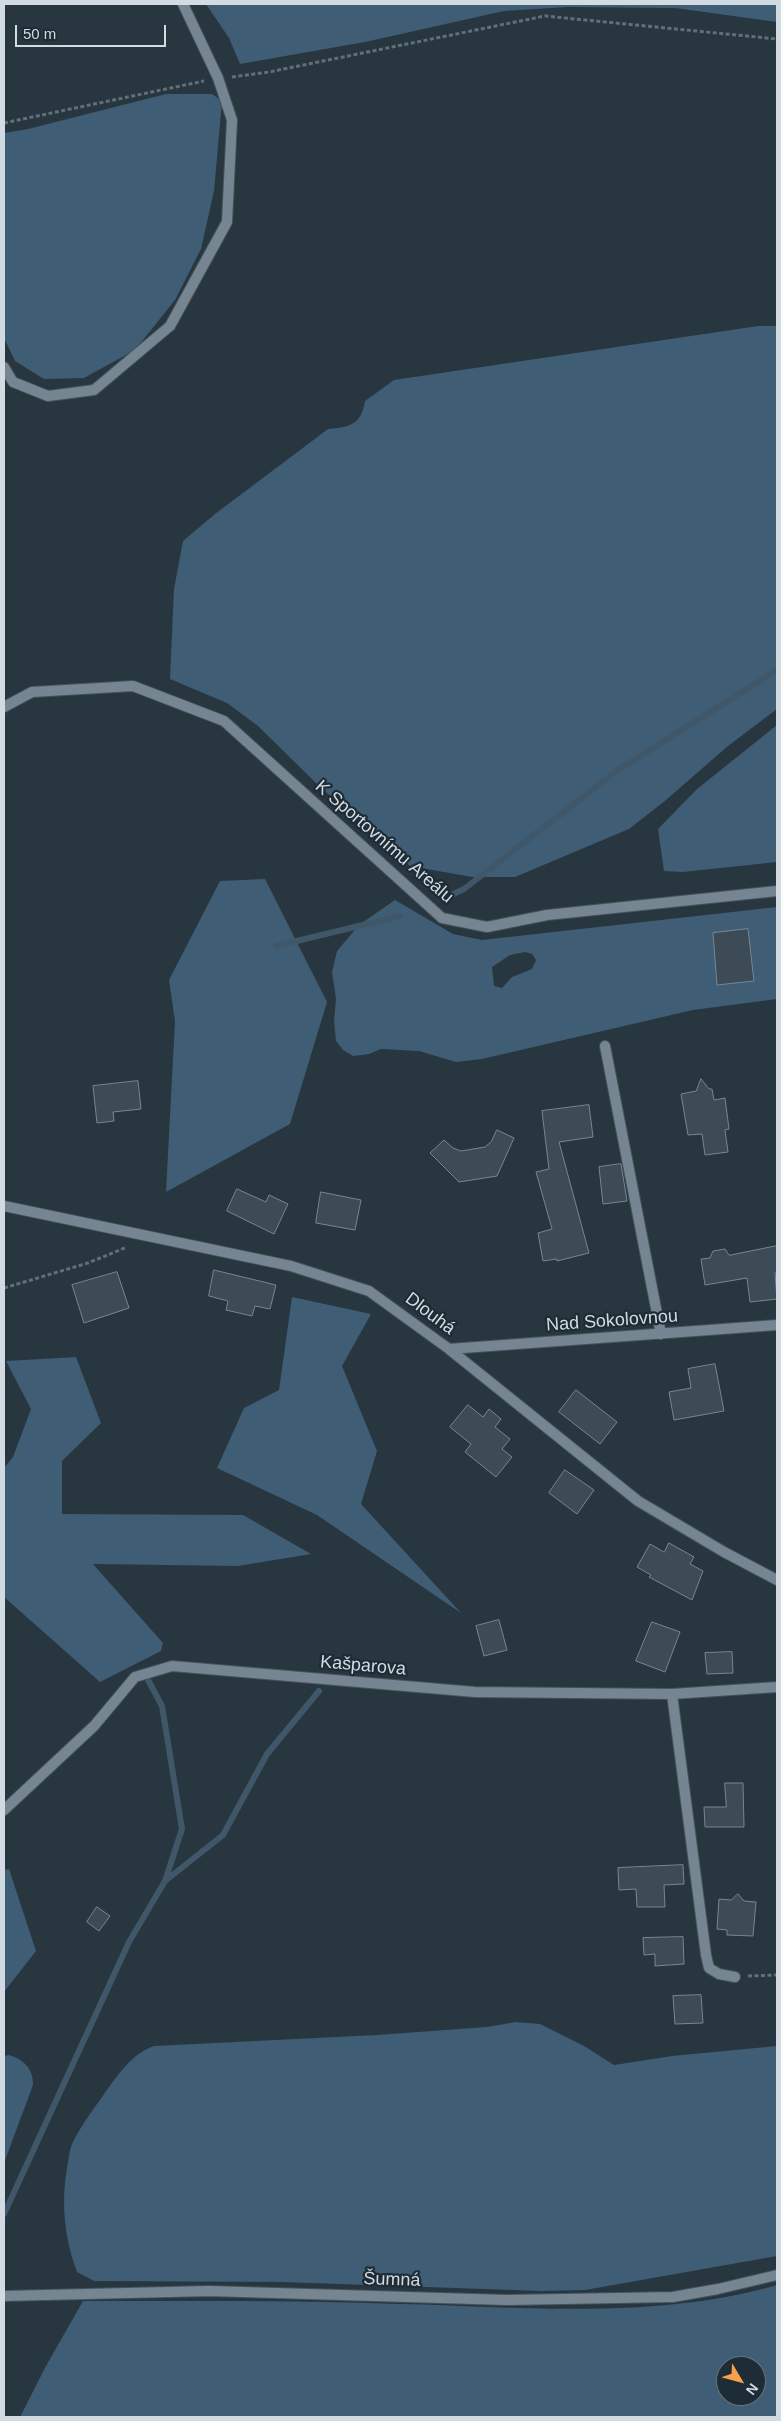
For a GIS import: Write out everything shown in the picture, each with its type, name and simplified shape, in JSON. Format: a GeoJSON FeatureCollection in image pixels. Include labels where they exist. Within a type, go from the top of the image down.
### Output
{"type":"FeatureCollection","features":[{"type":"Feature","properties":{"kind":"street"},"geometry":{"type":"LineString","coordinates":[[4,367],[13,382],[48,396],[94,390],[170,326],[227,222],[232,120],[218,78],[184,4]]}},
{"type":"Feature","properties":{"kind":"street","name":"K Sportovnímu Areálu"},"geometry":{"type":"LineString","coordinates":[[4,707],[32,692],[133,686],[224,721],[442,918],[487,927],[546,915],[777,891]]}},
{"type":"Feature","properties":{"kind":"street"},"geometry":{"type":"LineString","coordinates":[[605,1046],[661,1334]]}},
{"type":"Feature","properties":{"kind":"street","name":"Dlouhá"},"geometry":{"type":"LineString","coordinates":[[4,1206],[291,1266],[369,1291],[396,1308],[448,1348],[638,1501],[724,1552],[777,1580]]}},
{"type":"Feature","properties":{"kind":"street","name":"Nad Sokolovnou"},"geometry":{"type":"LineString","coordinates":[[448,1348],[777,1325]]}},
{"type":"Feature","properties":{"kind":"street","name":"Kašparova"},"geometry":{"type":"LineString","coordinates":[[4,1810],[94,1726],[135,1677],[172,1666],[475,1692],[672,1694],[777,1687]]}},
{"type":"Feature","properties":{"kind":"street"},"geometry":{"type":"LineString","coordinates":[[672,1694],[706,1955],[709,1968],[719,1974],[735,1977]]}},
{"type":"Feature","properties":{"kind":"street","name":"Šumná"},"geometry":{"type":"LineString","coordinates":[[4,2296],[209,2291],[507,2300],[673,2297],[777,2275]]}},
{"type":"Feature","properties":{"kind":"path"},"geometry":{"type":"LineString","coordinates":[[4,124],[218,78],[269,72],[545,16],[777,39]]}},
{"type":"Feature","properties":{"kind":"path"},"geometry":{"type":"LineString","coordinates":[[4,1288],[88,1263],[129,1247]]}},
{"type":"Feature","properties":{"kind":"path"},"geometry":{"type":"LineString","coordinates":[[735,1977],[777,1975]]}},
{"type":"Feature","properties":{"kind":"shaded area"},"geometry":{"type":"Polygon","coordinates":[[[206,4],[777,4],[777,22],[675,8],[568,7],[504,11],[365,42],[240,64],[229,38],[206,4]]]}},
{"type":"Feature","properties":{"kind":"shaded area"},"geometry":{"type":"Polygon","coordinates":[[[166,94],[212,94],[222,101],[214,191],[201,249],[175,300],[135,350],[84,378],[44,379],[15,361],[4,338],[4,133],[28,129],[166,94]]]}},
{"type":"Feature","properties":{"kind":"shaded area"},"geometry":{"type":"Polygon","coordinates":[[[758,326],[777,326],[777,709],[728,746],[666,800],[629,829],[515,877],[472,877],[410,866],[318,785],[258,726],[227,703],[170,679],[174,589],[183,541],[215,514],[328,429],[348,426],[357,420],[361,415],[365,401],[394,380],[758,326]]]}},
{"type":"Feature","properties":{"kind":"shaded area"},"geometry":{"type":"Polygon","coordinates":[[[777,725],[777,862],[683,872],[664,871],[658,829],[697,789],[777,725]]]}},
{"type":"Feature","properties":{"kind":"shaded area"},"geometry":{"type":"Polygon","coordinates":[[[265,879],[327,1002],[290,1124],[166,1192],[175,1021],[169,980],[220,881],[265,879]]]}},
{"type":"Feature","properties":{"kind":"shaded area"},"geometry":{"type":"Polygon","coordinates":[[[395,900],[453,934],[482,940],[777,907],[777,999],[693,1010],[482,1059],[456,1062],[419,1051],[381,1049],[369,1054],[353,1056],[343,1050],[336,1041],[334,1021],[336,999],[332,972],[337,951],[359,925],[395,900]],[[525,952],[510,955],[492,967],[494,986],[502,988],[512,977],[532,969],[536,960],[532,954],[525,952]]]}},
{"type":"Feature","properties":{"kind":"shaded area"},"geometry":{"type":"Polygon","coordinates":[[[292,1297],[371,1314],[342,1366],[377,1451],[361,1504],[461,1613],[317,1515],[217,1468],[244,1408],[279,1390],[292,1297]]]}},
{"type":"Feature","properties":{"kind":"shaded area"},"geometry":{"type":"Polygon","coordinates":[[[76,1357],[101,1423],[62,1461],[62,1514],[243,1515],[311,1554],[238,1566],[93,1564],[163,1643],[161,1651],[100,1682],[4,1597],[4,1468],[13,1457],[31,1409],[6,1361],[76,1357]]]}},
{"type":"Feature","properties":{"kind":"shaded area"},"geometry":{"type":"Polygon","coordinates":[[[9,1869],[36,1951],[4,1992],[4,1870],[9,1869]]]}},
{"type":"Feature","properties":{"kind":"shaded area"},"geometry":{"type":"Polygon","coordinates":[[[516,2022],[540,2024],[584,2046],[614,2065],[672,2056],[777,2046],[777,2256],[585,2290],[541,2291],[282,2282],[94,2281],[77,2272],[69,2246],[64,2207],[65,2181],[71,2147],[84,2123],[117,2077],[133,2058],[146,2049],[154,2046],[377,2035],[487,2027],[516,2022]]]}},
{"type":"Feature","properties":{"kind":"shaded area"},"geometry":{"type":"Polygon","coordinates":[[[9,2055],[24,2062],[32,2074],[33,2085],[4,2163],[4,2056],[9,2055]]]}},
{"type":"Feature","properties":{"kind":"shaded area"},"geometry":{"type":"Polygon","coordinates":[[[777,2285],[777,2417],[20,2417],[83,2301],[322,2302],[543,2309],[637,2307],[731,2296],[777,2285]]]}},
{"type":"Feature","properties":{"kind":"building"},"geometry":{"type":"Polygon","coordinates":[[[748,929],[754,981],[717,985],[713,933],[748,929]]]}},
{"type":"Feature","properties":{"kind":"building"},"geometry":{"type":"Polygon","coordinates":[[[701,1079],[709,1089],[712,1089],[714,1100],[725,1098],[729,1129],[725,1130],[728,1152],[705,1155],[702,1134],[688,1135],[681,1094],[696,1091],[701,1079]]]}},
{"type":"Feature","properties":{"kind":"building"},"geometry":{"type":"Polygon","coordinates":[[[138,1081],[141,1109],[113,1112],[114,1121],[97,1123],[93,1086],[138,1081]]]}},
{"type":"Feature","properties":{"kind":"building"},"geometry":{"type":"Polygon","coordinates":[[[589,1105],[593,1137],[559,1142],[589,1253],[557,1261],[557,1259],[543,1261],[538,1233],[552,1229],[536,1172],[549,1169],[542,1111],[589,1105]]]}},
{"type":"Feature","properties":{"kind":"building"},"geometry":{"type":"Polygon","coordinates":[[[497,1130],[514,1138],[497,1176],[459,1182],[430,1153],[444,1140],[453,1148],[461,1151],[485,1147],[491,1142],[497,1130]]]}},
{"type":"Feature","properties":{"kind":"building"},"geometry":{"type":"Polygon","coordinates":[[[621,1164],[627,1201],[603,1204],[599,1167],[621,1164]]]}},
{"type":"Feature","properties":{"kind":"building"},"geometry":{"type":"Polygon","coordinates":[[[237,1189],[266,1202],[269,1195],[288,1204],[274,1234],[227,1211],[237,1189]]]}},
{"type":"Feature","properties":{"kind":"building"},"geometry":{"type":"Polygon","coordinates":[[[321,1192],[361,1200],[355,1230],[316,1223],[321,1192]]]}},
{"type":"Feature","properties":{"kind":"building"},"geometry":{"type":"Polygon","coordinates":[[[777,1246],[777,1272],[775,1273],[777,1299],[750,1302],[747,1278],[705,1285],[701,1259],[710,1258],[713,1251],[725,1249],[729,1255],[777,1246]]]}},
{"type":"Feature","properties":{"kind":"building"},"geometry":{"type":"Polygon","coordinates":[[[214,1270],[276,1285],[270,1309],[255,1306],[252,1316],[226,1310],[228,1301],[209,1296],[214,1270]]]}},
{"type":"Feature","properties":{"kind":"building"},"geometry":{"type":"Polygon","coordinates":[[[117,1272],[129,1308],[84,1323],[72,1285],[117,1272]]]}},
{"type":"Feature","properties":{"kind":"building"},"geometry":{"type":"Polygon","coordinates":[[[715,1364],[724,1411],[674,1420],[669,1392],[691,1388],[688,1369],[715,1364]]]}},
{"type":"Feature","properties":{"kind":"building"},"geometry":{"type":"Polygon","coordinates":[[[576,1390],[617,1422],[600,1444],[559,1412],[576,1390]]]}},
{"type":"Feature","properties":{"kind":"building"},"geometry":{"type":"Polygon","coordinates":[[[468,1405],[483,1417],[489,1409],[501,1419],[495,1427],[510,1439],[502,1449],[512,1457],[496,1477],[465,1452],[471,1444],[450,1427],[468,1405]]]}},
{"type":"Feature","properties":{"kind":"building"},"geometry":{"type":"Polygon","coordinates":[[[565,1470],[594,1490],[577,1514],[549,1493],[565,1470]]]}},
{"type":"Feature","properties":{"kind":"building"},"geometry":{"type":"Polygon","coordinates":[[[669,1543],[694,1557],[690,1564],[703,1571],[692,1600],[649,1577],[651,1575],[637,1567],[650,1544],[664,1552],[669,1543]]]}},
{"type":"Feature","properties":{"kind":"building"},"geometry":{"type":"Polygon","coordinates":[[[499,1620],[507,1650],[484,1656],[476,1626],[499,1620]]]}},
{"type":"Feature","properties":{"kind":"building"},"geometry":{"type":"Polygon","coordinates":[[[652,1622],[680,1632],[665,1672],[636,1661],[652,1622]]]}},
{"type":"Feature","properties":{"kind":"building"},"geometry":{"type":"Polygon","coordinates":[[[732,1652],[733,1673],[707,1674],[705,1653],[732,1652]]]}},
{"type":"Feature","properties":{"kind":"building"},"geometry":{"type":"Polygon","coordinates":[[[725,1783],[743,1783],[744,1827],[705,1827],[704,1807],[726,1807],[725,1783]]]}},
{"type":"Feature","properties":{"kind":"building"},"geometry":{"type":"Polygon","coordinates":[[[683,1865],[684,1884],[664,1885],[665,1907],[637,1907],[636,1889],[619,1890],[618,1868],[683,1865]]]}},
{"type":"Feature","properties":{"kind":"building"},"geometry":{"type":"Polygon","coordinates":[[[738,1894],[744,1901],[756,1902],[753,1936],[727,1935],[727,1930],[717,1929],[719,1899],[731,1900],[738,1894]]]}},
{"type":"Feature","properties":{"kind":"building"},"geometry":{"type":"Polygon","coordinates":[[[97,1907],[110,1916],[99,1931],[87,1922],[97,1907]]]}},
{"type":"Feature","properties":{"kind":"building"},"geometry":{"type":"Polygon","coordinates":[[[683,1937],[684,1964],[655,1966],[655,1954],[644,1955],[643,1938],[683,1937]]]}},
{"type":"Feature","properties":{"kind":"building"},"geometry":{"type":"Polygon","coordinates":[[[701,1995],[703,2023],[675,2024],[673,1996],[701,1995]]]}},
{"type":"Feature","properties":{"kind":"waterway"},"geometry":{"type":"LineString","coordinates":[[445,898],[464,889],[618,770],[777,670]]}},
{"type":"Feature","properties":{"kind":"waterway"},"geometry":{"type":"LineString","coordinates":[[276,946],[400,916]]}},
{"type":"Feature","properties":{"kind":"waterway"},"geometry":{"type":"LineString","coordinates":[[147,1678],[162,1706],[182,1829],[165,1881]]}},
{"type":"Feature","properties":{"kind":"waterway"},"geometry":{"type":"LineString","coordinates":[[4,2214],[129,1942],[165,1881],[223,1835],[267,1754],[319,1691]]}}]}
